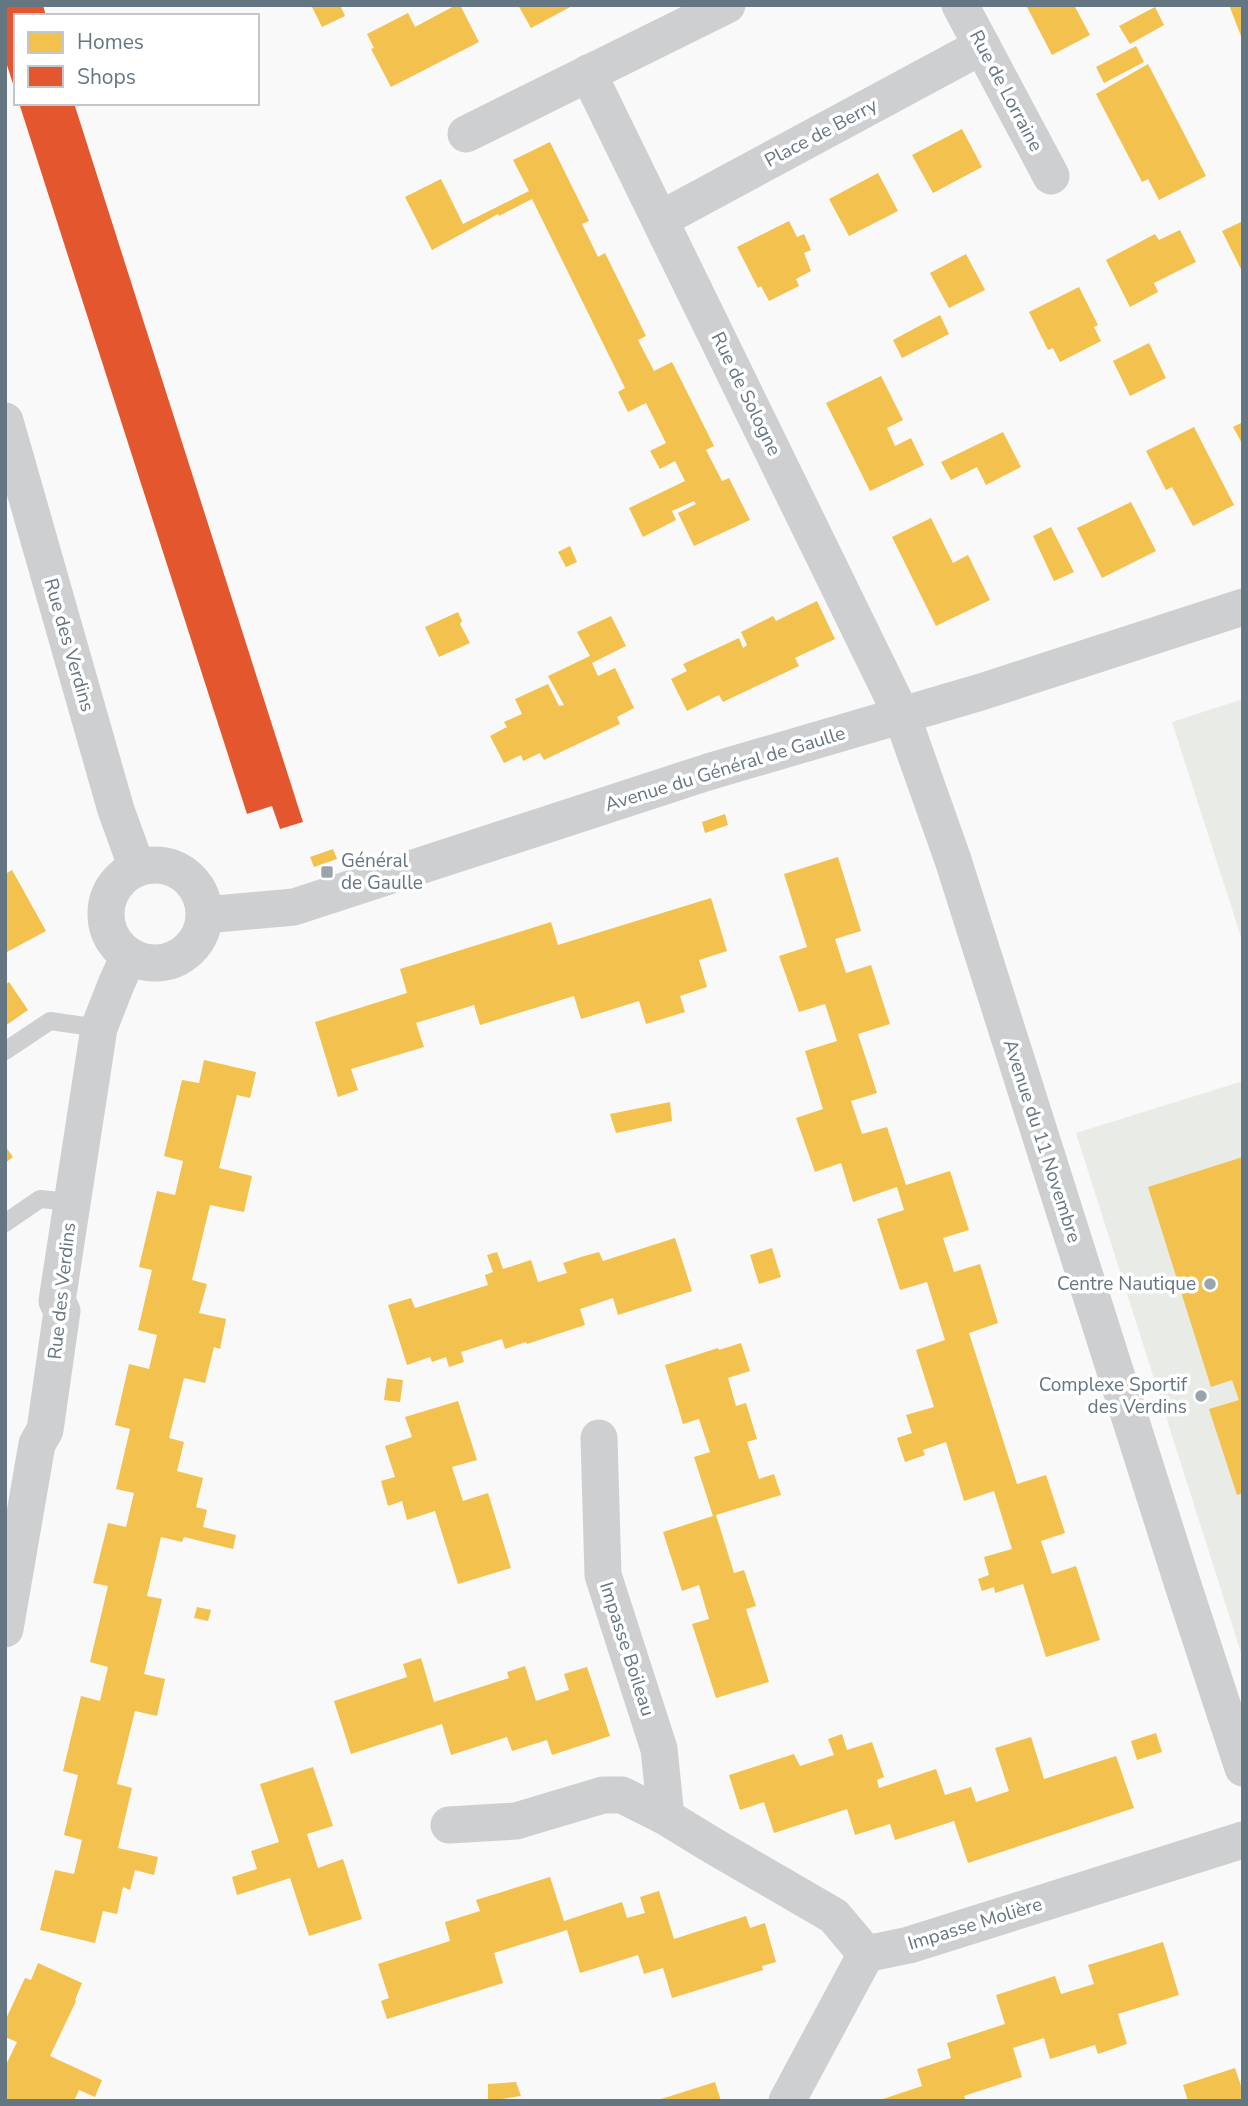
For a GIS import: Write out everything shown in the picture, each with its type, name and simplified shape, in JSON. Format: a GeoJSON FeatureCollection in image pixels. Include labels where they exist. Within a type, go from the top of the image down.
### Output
{"type":"FeatureCollection","features":[{"type":"Feature","properties":{"kind":"street"},"geometry":{"type":"LineString","coordinates":[[466,134],[727,5]]}},
{"type":"Feature","properties":{"kind":"street","name":"Rue de Lorraine"},"geometry":{"type":"LineString","coordinates":[[960,5],[1051,176]]}},
{"type":"Feature","properties":{"kind":"street","name":"Place de Berry"},"geometry":{"type":"LineString","coordinates":[[661,219],[982,46]]}},
{"type":"Feature","properties":{"kind":"street","name":"Rue de Sologne"},"geometry":{"type":"LineString","coordinates":[[588,74],[902,716]]}},
{"type":"Feature","properties":{"kind":"street","name":"Rue des Verdins"},"geometry":{"type":"LineString","coordinates":[[5,421],[116,810],[136,868]]}},
{"type":"Feature","properties":{"kind":"street","name":"Avenue du Général de Gaulle"},"geometry":{"type":"LineString","coordinates":[[205,915],[294,907],[708,772],[902,716],[1243,607]]}},
{"type":"Feature","properties":{"kind":"street","name":"Avenue du 11 Novembre"},"geometry":{"type":"LineString","coordinates":[[902,716],[945,836],[1177,1569],[1243,1768]]}},
{"type":"Feature","properties":{"kind":"street"},"geometry":{"type":"LineString","coordinates":[[153,864],[169,866],[184,873],[195,884],[203,899],[205,915],[199,936],[185,954],[172,961],[158,963],[142,962],[129,956],[117,945],[106,917],[107,902],[113,887],[123,876],[136,868],[153,864]]}},
{"type":"Feature","properties":{"kind":"street","name":"Rue des Verdins"},"geometry":{"type":"LineString","coordinates":[[5,1629],[37,1444],[45,1430],[62,1311],[57,1301],[99,1028],[129,956]]}},
{"type":"Feature","properties":{"kind":"street","name":"Impasse Boileau"},"geometry":{"type":"LineString","coordinates":[[599,1438],[603,1575],[659,1749],[666,1817]]}},
{"type":"Feature","properties":{"kind":"street"},"geometry":{"type":"LineString","coordinates":[[449,1825],[516,1821],[603,1795],[622,1795],[666,1817],[834,1916],[866,1954],[787,2101]]}},
{"type":"Feature","properties":{"kind":"street","name":"Impasse Molière"},"geometry":{"type":"LineString","coordinates":[[866,1954],[909,1945],[1243,1840]]}},
{"type":"Feature","properties":{"kind":"lane"},"geometry":{"type":"LineString","coordinates":[[5,1051],[50,1021],[99,1028]]}},
{"type":"Feature","properties":{"kind":"lane"},"geometry":{"type":"LineString","coordinates":[[5,1223],[40,1199],[72,1202]]}},
{"type":"Feature","properties":{"kind":"shaded area"},"geometry":{"type":"Polygon","coordinates":[[[1243,699],[1243,943],[1172,722],[1243,699]]]}},
{"type":"Feature","properties":{"kind":"shaded area","name":"Complexe Sportif des Verdins"},"geometry":{"type":"Polygon","coordinates":[[[1243,1081],[1243,1659],[1076,1133],[1243,1081]]]}},
{"type":"Feature","properties":{"kind":"building: Homes"},"geometry":{"type":"Polygon","coordinates":[[[311,5],[340,5],[345,16],[322,27],[311,5]]]}},
{"type":"Feature","properties":{"kind":"building: Homes"},"geometry":{"type":"Polygon","coordinates":[[[460,5],[479,42],[391,87],[371,49],[374,48],[367,34],[408,13],[415,27],[460,5]]]}},
{"type":"Feature","properties":{"kind":"building: Homes"},"geometry":{"type":"Polygon","coordinates":[[[518,5],[574,5],[531,28],[518,5]]]}},
{"type":"Feature","properties":{"kind":"building: Homes"},"geometry":{"type":"Polygon","coordinates":[[[1026,5],[1074,5],[1090,35],[1052,55],[1026,5]]]}},
{"type":"Feature","properties":{"kind":"building: Homes"},"geometry":{"type":"Polygon","coordinates":[[[1229,5],[1243,5],[1241,36],[1229,5]]]}},
{"type":"Feature","properties":{"kind":"building: Homes"},"geometry":{"type":"Polygon","coordinates":[[[1155,7],[1164,25],[1130,44],[1119,26],[1155,7]]]}},
{"type":"Feature","properties":{"kind":"building: Homes"},"geometry":{"type":"Polygon","coordinates":[[[1136,46],[1144,62],[1104,83],[1096,67],[1136,46]]]}},
{"type":"Feature","properties":{"kind":"building: Homes"},"geometry":{"type":"Polygon","coordinates":[[[1148,64],[1206,176],[1159,200],[1148,179],[1142,182],[1096,94],[1148,64]]]}},
{"type":"Feature","properties":{"kind":"building: Homes"},"geometry":{"type":"Polygon","coordinates":[[[962,129],[982,167],[933,193],[912,155],[962,129]]]}},
{"type":"Feature","properties":{"kind":"building: Homes"},"geometry":{"type":"Polygon","coordinates":[[[550,142],[589,221],[582,224],[598,257],[605,253],[646,336],[638,340],[654,371],[672,362],[714,446],[706,450],[722,481],[729,478],[750,520],[694,546],[678,513],[696,504],[694,501],[672,511],[676,520],[643,537],[629,508],[685,481],[675,461],[660,469],[650,451],[666,443],[646,403],[628,412],[618,392],[625,388],[532,199],[432,250],[405,197],[441,179],[463,224],[529,191],[513,160],[550,142]]]}},
{"type":"Feature","properties":{"kind":"building: Homes"},"geometry":{"type":"Polygon","coordinates":[[[878,173],[898,211],[849,236],[829,199],[878,173]]]}},
{"type":"Feature","properties":{"kind":"building: Homes"},"geometry":{"type":"Polygon","coordinates":[[[789,221],[797,237],[804,234],[811,250],[804,253],[811,271],[796,279],[799,286],[769,301],[761,286],[758,288],[737,247],[789,221]]]}},
{"type":"Feature","properties":{"kind":"building: Homes"},"geometry":{"type":"Polygon","coordinates":[[[1243,221],[1243,273],[1222,231],[1243,221]]]}},
{"type":"Feature","properties":{"kind":"building: Homes"},"geometry":{"type":"Polygon","coordinates":[[[1180,230],[1196,262],[1154,283],[1158,292],[1130,307],[1106,260],[1155,234],[1159,240],[1180,230]]]}},
{"type":"Feature","properties":{"kind":"building: Homes"},"geometry":{"type":"Polygon","coordinates":[[[966,254],[985,290],[949,308],[930,273],[966,254]]]}},
{"type":"Feature","properties":{"kind":"building: Homes"},"geometry":{"type":"Polygon","coordinates":[[[1079,287],[1098,325],[1094,327],[1101,341],[1060,362],[1053,348],[1048,350],[1029,312],[1079,287]]]}},
{"type":"Feature","properties":{"kind":"building: Homes"},"geometry":{"type":"Polygon","coordinates":[[[940,315],[949,334],[902,358],[893,340],[940,315]]]}},
{"type":"Feature","properties":{"kind":"building: Homes"},"geometry":{"type":"Polygon","coordinates":[[[1149,343],[1166,378],[1130,396],[1113,361],[1149,343]]]}},
{"type":"Feature","properties":{"kind":"building: Homes"},"geometry":{"type":"Polygon","coordinates":[[[881,376],[903,420],[887,428],[895,446],[911,438],[924,465],[870,491],[826,403],[881,376]]]}},
{"type":"Feature","properties":{"kind":"building: Homes"},"geometry":{"type":"Polygon","coordinates":[[[1243,422],[1243,445],[1233,427],[1243,422]]]}},
{"type":"Feature","properties":{"kind":"building: Homes"},"geometry":{"type":"Polygon","coordinates":[[[1194,427],[1234,505],[1193,526],[1172,487],[1166,490],[1146,451],[1194,427]]]}},
{"type":"Feature","properties":{"kind":"building: Homes"},"geometry":{"type":"Polygon","coordinates":[[[1003,432],[1021,467],[986,485],[977,467],[951,480],[941,462],[1003,432]]]}},
{"type":"Feature","properties":{"kind":"building: Homes"},"geometry":{"type":"Polygon","coordinates":[[[1131,502],[1156,551],[1102,578],[1077,528],[1131,502]]]}},
{"type":"Feature","properties":{"kind":"building: Homes"},"geometry":{"type":"Polygon","coordinates":[[[931,518],[953,563],[968,555],[990,600],[936,626],[892,537],[931,518]]]}},
{"type":"Feature","properties":{"kind":"building: Homes"},"geometry":{"type":"Polygon","coordinates":[[[1051,527],[1074,572],[1054,581],[1033,536],[1051,527]]]}},
{"type":"Feature","properties":{"kind":"building: Homes"},"geometry":{"type":"Polygon","coordinates":[[[570,546],[577,562],[566,567],[558,552],[570,546]]]}},
{"type":"Feature","properties":{"kind":"building: Homes"},"geometry":{"type":"Polygon","coordinates":[[[817,601],[835,639],[795,658],[799,666],[723,702],[719,695],[687,711],[671,679],[687,671],[683,664],[739,638],[743,648],[747,645],[741,632],[773,616],[776,621],[817,601]]]}},
{"type":"Feature","properties":{"kind":"building: Homes"},"geometry":{"type":"Polygon","coordinates":[[[458,612],[462,621],[460,624],[470,643],[439,657],[425,627],[458,612]]]}},
{"type":"Feature","properties":{"kind":"building: Homes"},"geometry":{"type":"Polygon","coordinates":[[[611,616],[626,646],[592,663],[598,676],[615,668],[634,708],[617,717],[620,724],[544,760],[540,753],[523,761],[521,755],[504,763],[490,736],[507,727],[504,722],[522,714],[515,699],[548,684],[559,706],[564,705],[548,676],[590,656],[577,632],[611,616]]]}},
{"type":"Feature","properties":{"kind":"building: Homes"},"geometry":{"type":"Polygon","coordinates":[[[725,814],[728,825],[705,833],[702,822],[725,814]]]}},
{"type":"Feature","properties":{"kind":"building: Homes"},"geometry":{"type":"Polygon","coordinates":[[[333,849],[337,859],[314,867],[310,857],[333,849]]]}},
{"type":"Feature","properties":{"kind":"building: Homes"},"geometry":{"type":"Polygon","coordinates":[[[838,857],[861,931],[835,939],[846,973],[871,965],[890,1024],[858,1034],[877,1093],[851,1101],[862,1134],[887,1127],[906,1185],[950,1171],[969,1230],[943,1238],[954,1272],[980,1264],[998,1323],[969,1333],[1017,1484],[1046,1475],[1065,1533],[1041,1541],[1052,1574],[1076,1566],[1100,1640],[1046,1657],[1023,1584],[995,1593],[994,1587],[982,1591],[978,1579],[989,1575],[984,1557],[1012,1549],[994,1491],[964,1501],[946,1442],[923,1450],[925,1455],[905,1462],[897,1438],[912,1433],[906,1415],[934,1407],[916,1350],[945,1340],[927,1282],[900,1290],[877,1219],[904,1210],[897,1187],[853,1202],[841,1163],[815,1172],[796,1118],[823,1109],[805,1051],[837,1041],[825,1004],[799,1012],[779,956],[807,947],[784,874],[838,857]]]}},
{"type":"Feature","properties":{"kind":"building: Homes"},"geometry":{"type":"Polygon","coordinates":[[[12,870],[46,931],[5,953],[5,874],[12,870]]]}},
{"type":"Feature","properties":{"kind":"building: Homes"},"geometry":{"type":"Polygon","coordinates":[[[711,898],[727,951],[699,960],[707,987],[680,996],[685,1012],[646,1024],[639,1001],[581,1019],[574,996],[480,1025],[474,1005],[416,1023],[424,1047],[351,1069],[358,1090],[338,1097],[315,1022],[407,993],[400,969],[551,922],[558,945],[711,898]]]}},
{"type":"Feature","properties":{"kind":"building: Homes"},"geometry":{"type":"Polygon","coordinates":[[[9,982],[28,1010],[5,1026],[5,985],[9,982]]]}},
{"type":"Feature","properties":{"kind":"building: Homes"},"geometry":{"type":"Polygon","coordinates":[[[204,1060],[256,1072],[250,1098],[237,1095],[219,1168],[252,1176],[244,1212],[210,1205],[192,1280],[207,1284],[199,1313],[226,1319],[220,1349],[214,1347],[205,1383],[184,1378],[169,1438],[184,1442],[177,1471],[203,1478],[196,1507],[207,1510],[203,1527],[236,1535],[233,1549],[184,1537],[182,1542],[161,1537],[147,1596],[162,1599],[144,1674],[165,1679],[157,1716],[135,1711],[117,1784],[132,1788],[118,1848],[158,1857],[154,1875],[135,1870],[130,1890],[123,1887],[117,1914],[103,1911],[95,1943],[40,1930],[55,1870],[74,1874],[82,1840],[64,1835],[78,1775],[63,1771],[81,1696],[100,1701],[108,1667],[90,1662],[108,1586],[93,1583],[108,1523],[126,1527],[134,1493],[116,1489],[130,1429],[115,1425],[129,1364],[149,1369],[157,1335],[138,1330],[152,1270],[139,1267],[157,1191],[175,1195],[183,1161],[164,1156],[182,1080],[199,1083],[204,1060]]]}},
{"type":"Feature","properties":{"kind":"building: Homes"},"geometry":{"type":"Polygon","coordinates":[[[670,1102],[672,1121],[616,1133],[610,1114],[670,1102]]]}},
{"type":"Feature","properties":{"kind":"building: Homes"},"geometry":{"type":"Polygon","coordinates":[[[5,1146],[13,1157],[5,1163],[5,1146]]]}},
{"type":"Feature","properties":{"kind":"building: Homes","name":"Centre Nautique"},"geometry":{"type":"Polygon","coordinates":[[[1243,1157],[1243,1493],[1237,1495],[1209,1409],[1239,1400],[1232,1380],[1211,1387],[1148,1187],[1243,1157]]]}},
{"type":"Feature","properties":{"kind":"building: Homes"},"geometry":{"type":"Polygon","coordinates":[[[675,1238],[692,1291],[618,1315],[613,1298],[580,1309],[585,1325],[527,1344],[526,1342],[505,1349],[502,1339],[461,1352],[464,1362],[449,1367],[446,1357],[432,1362],[430,1357],[407,1365],[388,1305],[411,1298],[415,1308],[488,1285],[485,1275],[493,1272],[487,1255],[497,1252],[503,1269],[531,1260],[538,1282],[567,1273],[563,1263],[581,1257],[599,1252],[603,1261],[675,1238]]]}},
{"type":"Feature","properties":{"kind":"building: Homes"},"geometry":{"type":"Polygon","coordinates":[[[772,1248],[781,1277],[759,1284],[750,1255],[772,1248]]]}},
{"type":"Feature","properties":{"kind":"building: Homes"},"geometry":{"type":"Polygon","coordinates":[[[741,1343],[750,1371],[728,1378],[736,1406],[746,1403],[757,1439],[747,1442],[759,1479],[774,1474],[781,1495],[716,1515],[734,1573],[744,1570],[756,1606],[746,1609],[769,1682],[716,1698],[692,1624],[709,1619],[699,1585],[682,1591],[663,1532],[713,1516],[694,1457],[710,1452],[699,1419],[683,1424],[665,1365],[741,1343]]]}},
{"type":"Feature","properties":{"kind":"building: Homes"},"geometry":{"type":"Polygon","coordinates":[[[387,1378],[403,1380],[400,1402],[384,1400],[387,1378]]]}},
{"type":"Feature","properties":{"kind":"building: Homes"},"geometry":{"type":"Polygon","coordinates":[[[458,1401],[477,1460],[452,1467],[463,1501],[488,1493],[511,1568],[458,1584],[435,1511],[407,1520],[402,1501],[388,1506],[381,1481],[395,1477],[385,1446],[412,1437],[405,1417],[458,1401]]]}},
{"type":"Feature","properties":{"kind":"building: Homes"},"geometry":{"type":"Polygon","coordinates":[[[197,1607],[211,1610],[208,1621],[194,1618],[197,1607]]]}},
{"type":"Feature","properties":{"kind":"building: Homes"},"geometry":{"type":"Polygon","coordinates":[[[421,1658],[434,1702],[509,1678],[507,1672],[525,1666],[536,1701],[569,1690],[564,1674],[587,1667],[610,1736],[552,1755],[547,1740],[512,1751],[507,1737],[451,1755],[442,1724],[351,1754],[334,1701],[407,1677],[403,1664],[421,1658]]]}},
{"type":"Feature","properties":{"kind":"building: Homes"},"geometry":{"type":"Polygon","coordinates":[[[1156,1733],[1162,1752],[1137,1760],[1131,1741],[1156,1733]]]}},
{"type":"Feature","properties":{"kind":"building: Homes"},"geometry":{"type":"Polygon","coordinates":[[[842,1734],[847,1750],[872,1742],[884,1777],[877,1780],[879,1788],[936,1769],[945,1795],[971,1787],[976,1802],[1009,1791],[995,1748],[1031,1737],[1044,1779],[1116,1756],[1134,1808],[968,1863],[954,1821],[895,1840],[890,1824],[855,1835],[847,1809],[774,1833],[764,1802],[740,1810],[729,1775],[794,1754],[800,1766],[834,1755],[828,1739],[842,1734]]]}},
{"type":"Feature","properties":{"kind":"building: Homes"},"geometry":{"type":"Polygon","coordinates":[[[313,1767],[333,1826],[307,1834],[318,1868],[343,1859],[362,1919],[309,1936],[290,1878],[237,1895],[232,1877],[257,1869],[251,1851],[279,1842],[260,1784],[313,1767]]]}},
{"type":"Feature","properties":{"kind":"building: Homes"},"geometry":{"type":"Polygon","coordinates":[[[550,1877],[564,1921],[622,1902],[627,1918],[645,1913],[640,1897],[659,1891],[674,1939],[746,1916],[750,1928],[765,1923],[776,1962],[762,1966],[763,1970],[672,1998],[663,1968],[644,1974],[638,1955],[580,1973],[567,1930],[494,1953],[503,1983],[387,2019],[381,2001],[389,1998],[378,1964],[450,1941],[445,1922],[480,1911],[476,1900],[550,1877]]]}},
{"type":"Feature","properties":{"kind":"building: Homes"},"geometry":{"type":"Polygon","coordinates":[[[1163,1942],[1179,1995],[1118,2014],[1127,2044],[1098,2054],[1095,2045],[1050,2059],[1044,2038],[1013,2048],[1022,2077],[964,2096],[966,2101],[877,2101],[922,2086],[917,2069],[951,2058],[947,2043],[1005,2024],[996,1995],[1055,1976],[1061,1994],[1094,1984],[1088,1965],[1163,1942]]]}},
{"type":"Feature","properties":{"kind":"building: Homes"},"geometry":{"type":"Polygon","coordinates":[[[38,1963],[82,1983],[50,2056],[102,2080],[95,2097],[79,2090],[74,2101],[5,2101],[5,2067],[17,2042],[5,2037],[5,2021],[25,1978],[31,1980],[38,1963]]]}},
{"type":"Feature","properties":{"kind":"building: Homes"},"geometry":{"type":"Polygon","coordinates":[[[1235,2068],[1243,2092],[1243,2101],[1188,2101],[1183,2085],[1235,2068]]]}},
{"type":"Feature","properties":{"kind":"building: Homes"},"geometry":{"type":"Polygon","coordinates":[[[516,2082],[521,2096],[488,2101],[488,2084],[516,2082]]]}},
{"type":"Feature","properties":{"kind":"building: Homes"},"geometry":{"type":"Polygon","coordinates":[[[715,2082],[721,2101],[658,2101],[658,2100],[715,2082]]]}},
{"type":"Feature","properties":{"kind":"building: Shops"},"geometry":{"type":"Polygon","coordinates":[[[5,5],[43,5],[45,14],[14,14],[14,87],[5,59],[5,5]]]}},
{"type":"Feature","properties":{"kind":"building: Shops"},"geometry":{"type":"Polygon","coordinates":[[[20,105],[75,105],[303,822],[280,829],[272,806],[247,814],[20,105]]]}},
{"type":"Feature","properties":{"kind":"place","name":"Général de Gaulle"},"geometry":{"type":"Point","coordinates":[327,872]}},
{"type":"Feature","properties":{"kind":"place","name":"Centre Nautique"},"geometry":{"type":"Point","coordinates":[1210,1284]}},
{"type":"Feature","properties":{"kind":"place","name":"Complexe Sportif des Verdins"},"geometry":{"type":"Point","coordinates":[1201,1396]}}]}
